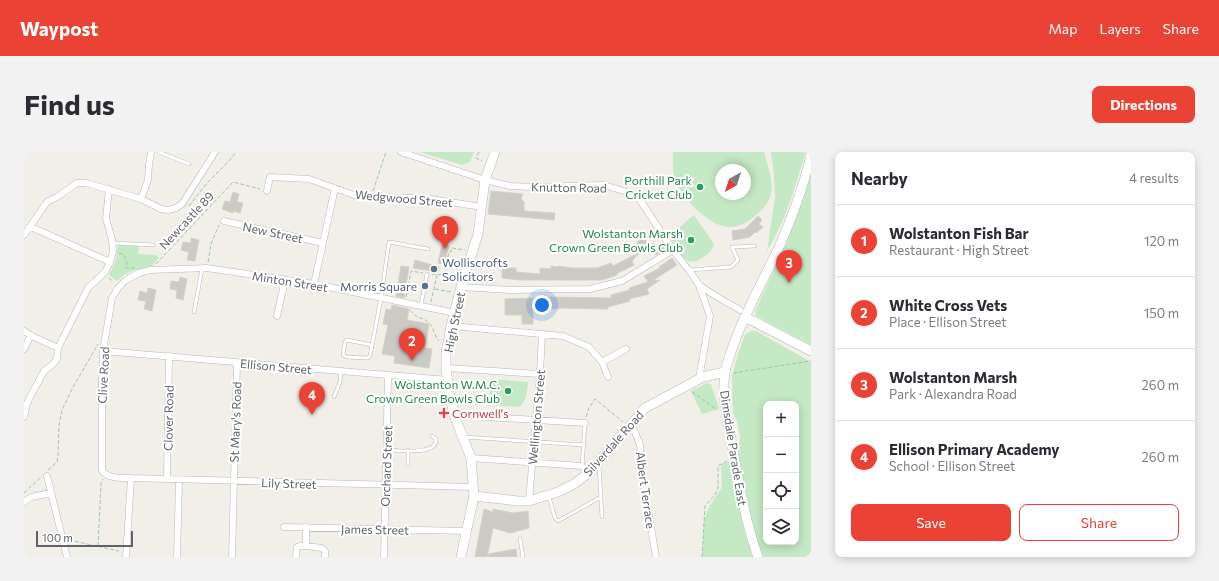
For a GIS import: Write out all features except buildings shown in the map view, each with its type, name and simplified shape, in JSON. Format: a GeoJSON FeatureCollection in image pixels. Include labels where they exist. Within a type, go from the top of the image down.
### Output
{"type":"FeatureCollection","features":[{"type":"Feature","properties":{"kind":"main road","name":"High Street"},"geometry":{"type":"LineString","coordinates":[[460,557],[474,491],[471,458],[454,414],[446,368],[446,353],[461,287],[478,234],[485,180],[495,152]]}},
{"type":"Feature","properties":{"kind":"main road","name":"Dimsdale Parade East"},"geometry":{"type":"LineString","coordinates":[[758,557],[742,505],[735,458],[725,408],[725,373],[742,314],[779,247],[799,197],[811,156]]}},
{"type":"Feature","properties":{"kind":"main road"},"geometry":{"type":"LineString","coordinates":[[742,314],[811,351]]}},
{"type":"Feature","properties":{"kind":"main road","name":"Silverdale Road"},"geometry":{"type":"LineString","coordinates":[[474,491],[518,501],[529,501],[558,492],[574,484],[590,471],[631,426],[645,408],[699,379],[725,373]]}},
{"type":"Feature","properties":{"kind":"street"},"geometry":{"type":"LineString","coordinates":[[141,199],[148,180],[151,152]]}},
{"type":"Feature","properties":{"kind":"street"},"geometry":{"type":"LineString","coordinates":[[24,235],[48,202],[58,197],[77,183],[86,183],[109,189],[141,199],[161,209],[168,210],[176,208],[182,204],[215,152]]}},
{"type":"Feature","properties":{"kind":"street","name":"Knutton Road"},"geometry":{"type":"LineString","coordinates":[[401,152],[485,180],[510,186],[534,187],[604,185],[628,192],[640,200],[673,250],[688,269]]}},
{"type":"Feature","properties":{"kind":"street","name":"Wedgwood Street"},"geometry":{"type":"LineString","coordinates":[[266,190],[270,177],[309,179],[354,195],[371,197],[424,198],[482,206]]}},
{"type":"Feature","properties":{"kind":"street"},"geometry":{"type":"LineString","coordinates":[[314,284],[335,188]]}},
{"type":"Feature","properties":{"kind":"street"},"geometry":{"type":"LineString","coordinates":[[24,414],[27,404],[44,371],[57,359],[58,348],[88,288],[103,273],[110,262],[113,252],[106,219],[109,189]]}},
{"type":"Feature","properties":{"kind":"street","name":"New Street"},"geometry":{"type":"LineString","coordinates":[[224,221],[323,243]]}},
{"type":"Feature","properties":{"kind":"street"},"geometry":{"type":"LineString","coordinates":[[31,227],[110,262]]}},
{"type":"Feature","properties":{"kind":"street"},"geometry":{"type":"LineString","coordinates":[[461,287],[508,290],[590,289],[622,281],[673,250]]}},
{"type":"Feature","properties":{"kind":"street","name":"Minton Street"},"geometry":{"type":"LineString","coordinates":[[126,280],[139,273],[150,270],[205,268],[314,284],[455,313]]}},
{"type":"Feature","properties":{"kind":"street"},"geometry":{"type":"LineString","coordinates":[[688,269],[700,285],[742,314]]}},
{"type":"Feature","properties":{"kind":"street","name":"Clive Road"},"geometry":{"type":"LineString","coordinates":[[105,475],[102,470],[103,351],[112,298],[119,287],[126,280]]}},
{"type":"Feature","properties":{"kind":"street"},"geometry":{"type":"LineString","coordinates":[[277,316],[285,280]]}},
{"type":"Feature","properties":{"kind":"street"},"geometry":{"type":"LineString","coordinates":[[699,379],[710,316],[700,285]]}},
{"type":"Feature","properties":{"kind":"street"},"geometry":{"type":"LineString","coordinates":[[451,326],[563,336],[589,347],[602,362],[608,377]]}},
{"type":"Feature","properties":{"kind":"street"},"geometry":{"type":"LineString","coordinates":[[24,331],[58,348]]}},
{"type":"Feature","properties":{"kind":"street","name":"Wellington Street"},"geometry":{"type":"LineString","coordinates":[[529,501],[542,334]]}},
{"type":"Feature","properties":{"kind":"street"},"geometry":{"type":"LineString","coordinates":[[24,348],[31,335]]}},
{"type":"Feature","properties":{"kind":"street"},"geometry":{"type":"LineString","coordinates":[[602,362],[626,349]]}},
{"type":"Feature","properties":{"kind":"street","name":"Ellison Street"},"geometry":{"type":"LineString","coordinates":[[103,351],[448,380]]}},
{"type":"Feature","properties":{"kind":"street","name":"Clover Road"},"geometry":{"type":"LineString","coordinates":[[167,479],[169,356]]}},
{"type":"Feature","properties":{"kind":"street","name":"St Mary's Road"},"geometry":{"type":"LineString","coordinates":[[232,557],[238,363]]}},
{"type":"Feature","properties":{"kind":"street"},"geometry":{"type":"LineString","coordinates":[[446,368],[540,374]]}},
{"type":"Feature","properties":{"kind":"street","name":"Orchard Street"},"geometry":{"type":"LineString","coordinates":[[384,557],[388,376]]}},
{"type":"Feature","properties":{"kind":"street"},"geometry":{"type":"LineString","coordinates":[[454,414],[585,423]]}},
{"type":"Feature","properties":{"kind":"street","name":"Albert Terrace"},"geometry":{"type":"LineString","coordinates":[[631,426],[640,445],[643,482],[655,557]]}},
{"type":"Feature","properties":{"kind":"street"},"geometry":{"type":"LineString","coordinates":[[471,458],[582,466]]}},
{"type":"Feature","properties":{"kind":"street"},"geometry":{"type":"LineString","coordinates":[[46,474],[67,557]]}},
{"type":"Feature","properties":{"kind":"street","name":"Lily Street"},"geometry":{"type":"LineString","coordinates":[[105,475],[131,478],[386,486],[474,491]]}},
{"type":"Feature","properties":{"kind":"street"},"geometry":{"type":"LineString","coordinates":[[126,555],[131,478]]}},
{"type":"Feature","properties":{"kind":"street"},"geometry":{"type":"LineString","coordinates":[[177,557],[179,480]]}},
{"type":"Feature","properties":{"kind":"street"},"geometry":{"type":"LineString","coordinates":[[24,502],[31,498],[51,493]]}},
{"type":"Feature","properties":{"kind":"street","name":"James Street"},"geometry":{"type":"LineString","coordinates":[[284,527],[466,531]]}},
{"type":"Feature","properties":{"kind":"street"},"geometry":{"type":"LineString","coordinates":[[306,527],[306,546]]}},
{"type":"Feature","properties":{"kind":"street"},"geometry":{"type":"LineString","coordinates":[[296,557],[297,547],[300,546],[322,548],[325,551],[325,557]]}},
{"type":"Feature","properties":{"kind":"lane"},"geometry":{"type":"LineString","coordinates":[[158,152],[189,164]]}},
{"type":"Feature","properties":{"kind":"lane"},"geometry":{"type":"LineString","coordinates":[[372,345],[347,340],[345,342],[344,355],[368,358],[370,356],[381,298],[389,242],[428,249]]}},
{"type":"Feature","properties":{"kind":"lane"},"geometry":{"type":"LineString","coordinates":[[112,243],[154,246]]}},
{"type":"Feature","properties":{"kind":"lane"},"geometry":{"type":"LineString","coordinates":[[688,269],[731,267],[738,260],[732,247],[755,246]]}},
{"type":"Feature","properties":{"kind":"lane"},"geometry":{"type":"LineString","coordinates":[[194,312],[205,268]]}},
{"type":"Feature","properties":{"kind":"lane"},"geometry":{"type":"LineString","coordinates":[[421,306],[427,274]]}},
{"type":"Feature","properties":{"kind":"lane"},"geometry":{"type":"LineString","coordinates":[[334,397],[340,382],[341,372]]}},
{"type":"Feature","properties":{"kind":"lane"},"geometry":{"type":"LineString","coordinates":[[582,466],[585,423]]}},
{"type":"Feature","properties":{"kind":"lane"},"geometry":{"type":"LineString","coordinates":[[387,450],[428,450],[437,443],[436,439],[432,436]]}},
{"type":"Feature","properties":{"kind":"lane"},"geometry":{"type":"LineString","coordinates":[[463,437],[584,445]]}},
{"type":"Feature","properties":{"kind":"lane"},"geometry":{"type":"LineString","coordinates":[[408,450],[408,464]]}},
{"type":"Feature","properties":{"kind":"lane"},"geometry":{"type":"LineString","coordinates":[[599,462],[602,517]]}},
{"type":"Feature","properties":{"kind":"lane"},"geometry":{"type":"LineString","coordinates":[[548,495],[555,518],[558,521],[601,497]]}},
{"type":"Feature","properties":{"kind":"lane"},"geometry":{"type":"LineString","coordinates":[[520,539],[523,557]]}},
{"type":"Feature","properties":{"kind":"path"},"geometry":{"type":"LineString","coordinates":[[182,204],[187,208],[207,183],[236,152]]}},
{"type":"Feature","properties":{"kind":"path"},"geometry":{"type":"LineString","coordinates":[[371,197],[386,152]]}},
{"type":"Feature","properties":{"kind":"path"},"geometry":{"type":"LineString","coordinates":[[478,152],[476,158],[479,161],[490,164]]}},
{"type":"Feature","properties":{"kind":"path","name":"Newcastle 89"},"geometry":{"type":"LineString","coordinates":[[150,270],[233,182],[266,190]]}},
{"type":"Feature","properties":{"kind":"path"},"geometry":{"type":"LineString","coordinates":[[205,268],[211,244],[220,220],[224,221]]}},
{"type":"Feature","properties":{"kind":"path"},"geometry":{"type":"LineString","coordinates":[[444,275],[449,252],[451,252],[452,248],[468,251]]}},
{"type":"Feature","properties":{"kind":"path"},"geometry":{"type":"LineString","coordinates":[[113,252],[124,254],[127,263],[126,268],[136,267],[139,273]]}},
{"type":"Feature","properties":{"kind":"path"},"geometry":{"type":"LineString","coordinates":[[406,298],[410,271],[456,278]]}},
{"type":"Feature","properties":{"kind":"path"},"geometry":{"type":"LineString","coordinates":[[103,273],[119,287]]}},
{"type":"Feature","properties":{"kind":"path"},"geometry":{"type":"LineString","coordinates":[[431,303],[438,275]]}},
{"type":"Feature","properties":{"kind":"path"},"geometry":{"type":"LineString","coordinates":[[435,289],[452,292]]}},
{"type":"Feature","properties":{"kind":"path"},"geometry":{"type":"LineString","coordinates":[[410,309],[418,318],[430,323],[439,341]]}},
{"type":"Feature","properties":{"kind":"path"},"geometry":{"type":"LineString","coordinates":[[24,494],[57,462],[59,425],[64,406],[99,341]]}},
{"type":"Feature","properties":{"kind":"path"},"geometry":{"type":"LineString","coordinates":[[725,373],[811,361]]}},
{"type":"Feature","properties":{"kind":"path"},"geometry":{"type":"LineString","coordinates":[[688,385],[691,391],[716,410],[725,408]]}},
{"type":"Feature","properties":{"kind":"path"},"geometry":{"type":"LineString","coordinates":[[585,423],[589,408],[595,399],[631,426]]}},
{"type":"Feature","properties":{"kind":"path"},"geometry":{"type":"LineString","coordinates":[[702,557],[705,506],[715,495],[718,488],[718,466],[721,463],[735,458]]}},
{"type":"Feature","properties":{"kind":"path"},"geometry":{"type":"LineString","coordinates":[[98,546],[101,484],[105,475]]}},
{"type":"Feature","properties":{"kind":"path"},"geometry":{"type":"LineString","coordinates":[[63,540],[98,546],[126,555]]}},
{"type":"Feature","properties":{"kind":"green space"},"geometry":{"type":"Polygon","coordinates":[[[420,152],[474,152],[470,162],[462,165],[420,152]]]}},
{"type":"Feature","properties":{"kind":"green space","name":"Porthill Park Cricket Club"},"geometry":{"type":"Polygon","coordinates":[[[673,152],[764,152],[772,184],[771,194],[763,209],[747,222],[734,227],[722,226],[705,217],[690,203],[675,179],[673,152]]]}},
{"type":"Feature","properties":{"kind":"green space"},"geometry":{"type":"Polygon","coordinates":[[[771,152],[806,152],[780,228],[767,251],[775,197],[771,152]]]}},
{"type":"Feature","properties":{"kind":"green space"},"geometry":{"type":"Polygon","coordinates":[[[811,170],[811,345],[756,316],[755,311],[786,244],[811,170]]]}},
{"type":"Feature","properties":{"kind":"green space","name":"Wolstanton Marsh Crown Green Bowls Club"},"geometry":{"type":"Polygon","coordinates":[[[694,215],[714,244],[711,250],[702,258],[696,261],[691,261],[686,260],[678,252],[669,236],[694,215]]]}},
{"type":"Feature","properties":{"kind":"green space"},"geometry":{"type":"Polygon","coordinates":[[[118,245],[139,246],[138,254],[156,255],[159,258],[152,266],[135,270],[124,275],[117,281],[109,275],[116,260],[118,245]]]}},
{"type":"Feature","properties":{"kind":"green space"},"geometry":{"type":"Polygon","coordinates":[[[751,331],[756,331],[811,362],[811,557],[763,557],[756,541],[739,458],[740,436],[737,420],[733,413],[732,377],[745,335],[751,331]]]}},
{"type":"Feature","properties":{"kind":"green space","name":"Wolstanton W.M.C. Crown Green Bowls Club"},"geometry":{"type":"Polygon","coordinates":[[[491,379],[528,382],[526,396],[522,405],[519,407],[489,405],[491,379]]]}},
{"type":"Feature","properties":{"kind":"green space"},"geometry":{"type":"Polygon","coordinates":[[[707,383],[711,384],[719,409],[702,414],[691,391],[707,383]]]}},
{"type":"Feature","properties":{"kind":"green space"},"geometry":{"type":"Polygon","coordinates":[[[730,462],[745,534],[753,557],[702,557],[704,521],[708,509],[722,487],[721,464],[730,462]]]}},
{"type":"Feature","properties":{"kind":"place","name":"Porthill Park Cricket Club"},"geometry":{"type":"Point","coordinates":[700,187]}},
{"type":"Feature","properties":{"kind":"place","name":"Wolstanton Marsh Crown Green Bowls Club"},"geometry":{"type":"Point","coordinates":[691,240]}},
{"type":"Feature","properties":{"kind":"place","name":"Wolstanton Fish Bar"},"geometry":{"type":"Point","coordinates":[445,249]}},
{"type":"Feature","properties":{"kind":"place","name":"Wolliscrofts Solicitors"},"geometry":{"type":"Point","coordinates":[434,269]}},
{"type":"Feature","properties":{"kind":"place","name":"Wolstanton Marsh"},"geometry":{"type":"Point","coordinates":[789,283]}},
{"type":"Feature","properties":{"kind":"place","name":"Morris Square"},"geometry":{"type":"Point","coordinates":[425,286]}},
{"type":"Feature","properties":{"kind":"place","name":"White Cross Vets"},"geometry":{"type":"Point","coordinates":[412,361]}},
{"type":"Feature","properties":{"kind":"place","name":"Wolstanton W.M.C. Crown Green Bowls Club"},"geometry":{"type":"Point","coordinates":[508,391]}},
{"type":"Feature","properties":{"kind":"place","name":"Cornwell's"},"geometry":{"type":"Point","coordinates":[444,413]}},
{"type":"Feature","properties":{"kind":"place","name":"Ellison Primary Academy"},"geometry":{"type":"Point","coordinates":[312,415]}}]}
